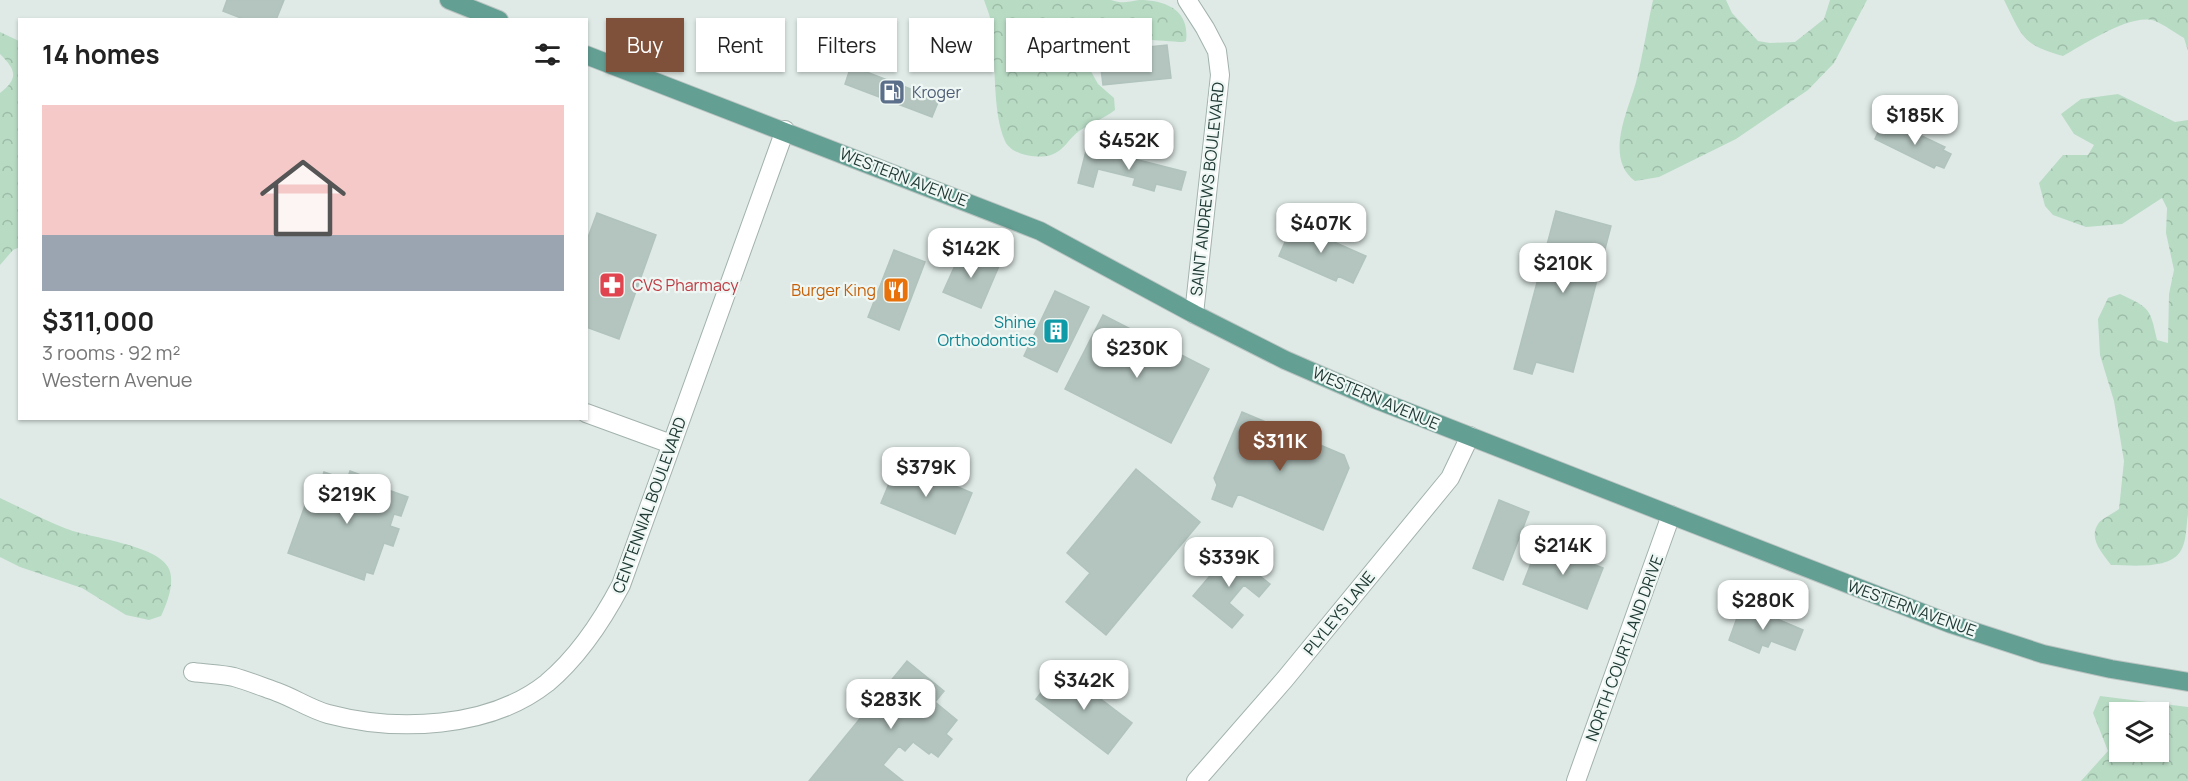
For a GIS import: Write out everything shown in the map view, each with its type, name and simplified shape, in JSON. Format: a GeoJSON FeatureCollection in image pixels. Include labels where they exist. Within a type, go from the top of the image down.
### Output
{"type":"FeatureCollection","features":[{"type":"Feature","properties":{"kind":"main road"},"geometry":{"type":"LineString","coordinates":[[457,1],[495,18]]}},
{"type":"Feature","properties":{"kind":"main road","name":"WESTERN AVENUE"},"geometry":{"type":"LineString","coordinates":[[588,56],[1040,231],[1194,314],[1296,364],[1377,400],[1951,624],[2043,654],[2111,669],[2188,682]]}},
{"type":"Feature","properties":{"kind":"street","name":"SAINT ANDREWS BOULEVARD"},"geometry":{"type":"LineString","coordinates":[[1187,0],[1206,27],[1218,51],[1220,75],[1194,314]]}},
{"type":"Feature","properties":{"kind":"street","name":"CENTENNIAL BOULEVARD"},"geometry":{"type":"LineString","coordinates":[[193,672],[234,677],[278,692],[326,713],[360,720],[404,724],[480,717],[504,707],[546,683],[567,662],[603,618],[621,585],[784,130]]}},
{"type":"Feature","properties":{"kind":"street"},"geometry":{"type":"LineString","coordinates":[[588,414],[671,444]]}},
{"type":"Feature","properties":{"kind":"street","name":"PLYLEYS LANE"},"geometry":{"type":"LineString","coordinates":[[1196,781],[1285,679],[1450,478],[1470,436]]}},
{"type":"Feature","properties":{"kind":"street","name":"NORTH COURTLAND DRIVE"},"geometry":{"type":"LineString","coordinates":[[1576,781],[1671,515]]}},
{"type":"Feature","properties":{"kind":"green space"},"geometry":{"type":"Polygon","coordinates":[[[984,0],[1159,2],[1175,9],[1180,15],[1184,22],[1186,41],[1152,40],[1152,18],[1006,18],[1006,72],[1091,72],[1098,84],[1114,98],[1115,110],[1079,131],[1056,153],[1039,157],[1019,153],[1008,146],[1005,141],[996,101],[994,18],[990,17],[984,0]]]}},
{"type":"Feature","properties":{"kind":"green space"},"geometry":{"type":"Polygon","coordinates":[[[1653,0],[1726,0],[1732,13],[1758,41],[1770,43],[1795,42],[1824,19],[1830,0],[1867,0],[1834,63],[1808,90],[1736,139],[1659,177],[1635,181],[1626,171],[1621,160],[1621,134],[1636,82],[1653,0]]]}},
{"type":"Feature","properties":{"kind":"green space"},"geometry":{"type":"Polygon","coordinates":[[[2004,0],[2188,0],[2188,51],[2184,38],[2155,21],[2145,19],[2121,25],[2063,56],[2031,43],[2020,31],[2004,0]]]}},
{"type":"Feature","properties":{"kind":"green space"},"geometry":{"type":"Polygon","coordinates":[[[0,32],[18,41],[18,248],[13,250],[0,265],[0,93],[10,83],[13,74],[12,69],[0,54],[0,32]]]}},
{"type":"Feature","properties":{"kind":"green space"},"geometry":{"type":"Polygon","coordinates":[[[2118,94],[2175,122],[2188,120],[2188,514],[2185,539],[2180,552],[2167,562],[2138,566],[2111,565],[2101,551],[2095,535],[2098,524],[2119,509],[2124,461],[2114,401],[2100,355],[2098,319],[2108,298],[2120,294],[2147,310],[2157,340],[2168,343],[2169,294],[2174,270],[2166,233],[2167,208],[2162,198],[2122,224],[2086,227],[2053,215],[2045,206],[2039,183],[2063,155],[2088,155],[2094,145],[2074,134],[2061,114],[2081,99],[2118,94]]]}},
{"type":"Feature","properties":{"kind":"green space"},"geometry":{"type":"Polygon","coordinates":[[[0,498],[67,529],[122,543],[161,559],[168,567],[171,585],[161,616],[149,620],[126,615],[82,588],[20,567],[0,557],[0,498]]]}},
{"type":"Feature","properties":{"kind":"green space"},"geometry":{"type":"Polygon","coordinates":[[[2100,696],[2148,702],[2109,702],[2109,762],[2169,762],[2169,705],[2188,707],[2188,781],[2081,781],[2108,751],[2093,713],[2100,696]]]}},
{"type":"Feature","properties":{"kind":"building"},"geometry":{"type":"Polygon","coordinates":[[[227,0],[284,0],[277,18],[241,18],[223,11],[227,0]]]}},
{"type":"Feature","properties":{"kind":"building"},"geometry":{"type":"Polygon","coordinates":[[[1167,45],[1171,78],[1103,85],[1101,72],[1152,72],[1152,47],[1167,45]]]}},
{"type":"Feature","properties":{"kind":"building","name":"Kroger"},"geometry":{"type":"Polygon","coordinates":[[[849,72],[867,72],[939,100],[932,117],[845,84],[849,72]]]}},
{"type":"Feature","properties":{"kind":"building"},"geometry":{"type":"Polygon","coordinates":[[[1881,126],[1898,134],[1901,126],[1945,147],[1943,150],[1951,154],[1944,168],[1936,165],[1934,168],[1875,139],[1881,126]]]}},
{"type":"Feature","properties":{"kind":"building"},"geometry":{"type":"Polygon","coordinates":[[[1087,147],[1186,172],[1181,190],[1156,184],[1154,191],[1133,185],[1135,178],[1098,169],[1093,187],[1078,183],[1087,147]]]}},
{"type":"Feature","properties":{"kind":"building"},"geometry":{"type":"Polygon","coordinates":[[[1556,211],[1611,226],[1573,372],[1536,362],[1532,374],[1514,369],[1556,211]]]}},
{"type":"Feature","properties":{"kind":"building","name":"CVS Pharmacy"},"geometry":{"type":"Polygon","coordinates":[[[597,213],[656,235],[619,339],[588,328],[588,238],[597,213]]]}},
{"type":"Feature","properties":{"kind":"building"},"geometry":{"type":"Polygon","coordinates":[[[1294,221],[1317,231],[1316,234],[1366,256],[1353,283],[1338,276],[1336,281],[1279,256],[1294,221]]]}},
{"type":"Feature","properties":{"kind":"building","name":"Burger King"},"geometry":{"type":"Polygon","coordinates":[[[894,250],[925,262],[899,330],[868,317],[894,250]]]}},
{"type":"Feature","properties":{"kind":"building"},"geometry":{"type":"Polygon","coordinates":[[[962,250],[999,266],[981,308],[943,292],[962,250]]]}},
{"type":"Feature","properties":{"kind":"building","name":"Shine Orthodontics"},"geometry":{"type":"Polygon","coordinates":[[[1055,291],[1089,307],[1057,372],[1024,356],[1055,291]]]}},
{"type":"Feature","properties":{"kind":"building"},"geometry":{"type":"Polygon","coordinates":[[[1103,315],[1209,369],[1171,443],[1065,389],[1103,315]]]}},
{"type":"Feature","properties":{"kind":"building"},"geometry":{"type":"Polygon","coordinates":[[[1242,412],[1344,455],[1349,468],[1323,530],[1238,494],[1232,507],[1212,499],[1217,485],[1214,478],[1242,412]]]}},
{"type":"Feature","properties":{"kind":"building"},"geometry":{"type":"Polygon","coordinates":[[[898,462],[972,493],[955,534],[881,503],[898,462]]]}},
{"type":"Feature","properties":{"kind":"building"},"geometry":{"type":"Polygon","coordinates":[[[1136,469],[1200,522],[1106,635],[1066,602],[1090,573],[1067,553],[1136,469]]]}},
{"type":"Feature","properties":{"kind":"building"},"geometry":{"type":"Polygon","coordinates":[[[350,471],[366,477],[363,486],[387,494],[388,490],[408,497],[401,516],[394,514],[390,526],[399,529],[393,546],[384,543],[373,574],[366,572],[364,580],[288,553],[312,486],[318,489],[324,472],[347,480],[350,471]]]}},
{"type":"Feature","properties":{"kind":"building"},"geometry":{"type":"Polygon","coordinates":[[[1499,500],[1529,512],[1503,580],[1473,568],[1499,500]]]}},
{"type":"Feature","properties":{"kind":"building"},"geometry":{"type":"Polygon","coordinates":[[[1539,543],[1603,568],[1587,609],[1523,584],[1539,543]]]}},
{"type":"Feature","properties":{"kind":"building"},"geometry":{"type":"Polygon","coordinates":[[[1230,552],[1270,584],[1259,597],[1244,585],[1229,603],[1243,615],[1232,628],[1193,596],[1230,552]]]}},
{"type":"Feature","properties":{"kind":"building"},"geometry":{"type":"Polygon","coordinates":[[[1742,604],[1803,630],[1795,650],[1771,641],[1768,647],[1762,645],[1759,653],[1729,640],[1742,604]]]}},
{"type":"Feature","properties":{"kind":"building"},"geometry":{"type":"Polygon","coordinates":[[[907,661],[944,691],[935,702],[957,720],[946,734],[952,739],[938,757],[931,752],[929,754],[913,742],[905,751],[899,746],[883,765],[903,781],[809,781],[907,661]]]}},
{"type":"Feature","properties":{"kind":"building"},"geometry":{"type":"Polygon","coordinates":[[[1060,668],[1132,723],[1108,754],[1036,699],[1060,668]]]}},
{"type":"Feature","properties":{"kind":"place","name":"Kroger"},"geometry":{"type":"Point","coordinates":[892,92]}},
{"type":"Feature","properties":{"kind":"place","name":"CVS Pharmacy"},"geometry":{"type":"Point","coordinates":[612,285]}},
{"type":"Feature","properties":{"kind":"place","name":"Burger King"},"geometry":{"type":"Point","coordinates":[896,290]}},
{"type":"Feature","properties":{"kind":"place","name":"Shine Orthodontics"},"geometry":{"type":"Point","coordinates":[1056,331]}}]}
